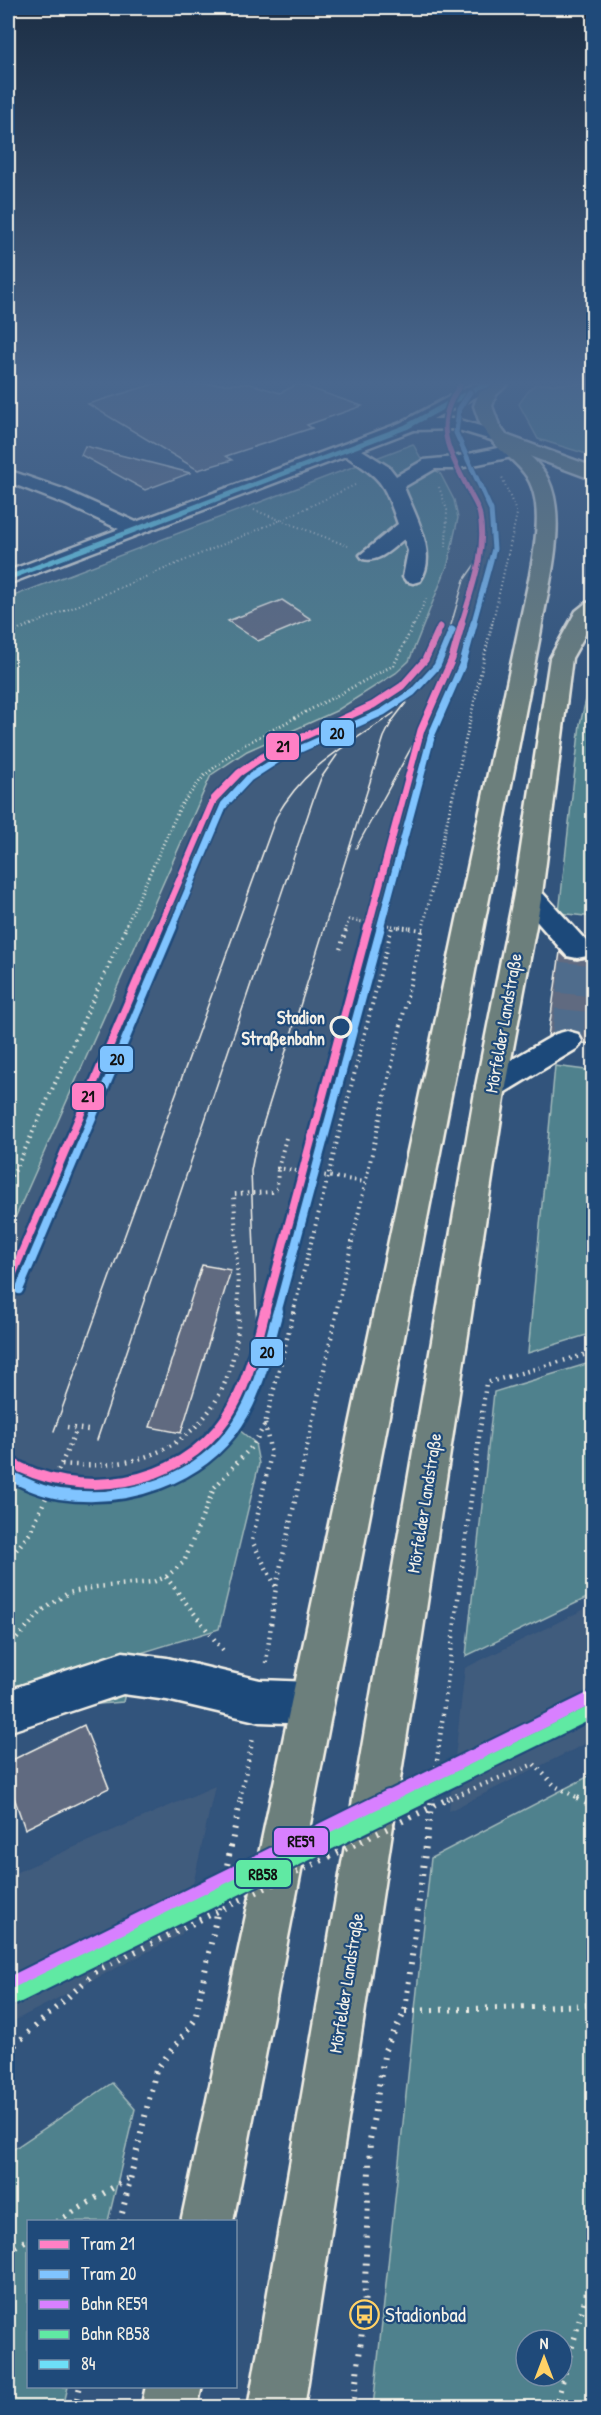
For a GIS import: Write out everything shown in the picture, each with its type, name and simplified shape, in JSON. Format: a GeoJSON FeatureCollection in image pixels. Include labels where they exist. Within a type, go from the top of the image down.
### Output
{"type":"FeatureCollection","features":[{"type":"Feature","properties":{"kind":"main road"},"geometry":{"type":"LineString","coordinates":[[207,2220],[530,630],[547,524],[544,497]]}},
{"type":"Feature","properties":{"kind":"main road","name":"Mörfelder Landstraße"},"geometry":{"type":"LineString","coordinates":[[276,2408],[491,1086],[528,894],[561,658],[584,616],[594,608]]}},
{"type":"Feature","properties":{"kind":"main road"},"geometry":{"type":"LineString","coordinates":[[169,2408],[174,2388]]}},
{"type":"Feature","properties":{"kind":"street"},"geometry":{"type":"LineString","coordinates":[[65,497],[134,529]]}},
{"type":"Feature","properties":{"kind":"street"},"geometry":{"type":"LineString","coordinates":[[8,578],[220,497]]}},
{"type":"Feature","properties":{"kind":"street"},"geometry":{"type":"LineString","coordinates":[[396,497],[418,551],[413,577]]}},
{"type":"Feature","properties":{"kind":"street"},"geometry":{"type":"LineString","coordinates":[[370,555],[409,526]]}},
{"type":"Feature","properties":{"kind":"street"},"geometry":{"type":"LineString","coordinates":[[528,894],[577,949]]}},
{"type":"Feature","properties":{"kind":"street"},"geometry":{"type":"LineString","coordinates":[[491,1086],[567,1041]]}},
{"type":"Feature","properties":{"kind":"street"},"geometry":{"type":"LineString","coordinates":[[8,1711],[123,1673],[167,1679],[260,1701],[312,1703]]}},
{"type":"Feature","properties":{"kind":"path"},"geometry":{"type":"LineString","coordinates":[[220,497],[370,555]]}},
{"type":"Feature","properties":{"kind":"path"},"geometry":{"type":"LineString","coordinates":[[8,634],[340,497]]}},
{"type":"Feature","properties":{"kind":"path"},"geometry":{"type":"LineString","coordinates":[[120,2220],[156,2070],[195,2020],[260,1701],[276,1587],[365,1182],[517,514],[510,497]]}},
{"type":"Feature","properties":{"kind":"path"},"geometry":{"type":"LineString","coordinates":[[8,1181],[16,1169],[181,805],[204,776],[240,747],[394,665],[423,606],[413,577]]}},
{"type":"Feature","properties":{"kind":"path"},"geometry":{"type":"LineString","coordinates":[[340,949],[349,920],[423,930]]}},
{"type":"Feature","properties":{"kind":"path"},"geometry":{"type":"LineString","coordinates":[[8,1648],[57,1598],[79,1591],[149,1582],[166,1577],[177,1570],[186,1559],[195,1540],[201,1514],[210,1493],[221,1476],[255,1443],[265,1424],[392,926]]}},
{"type":"Feature","properties":{"kind":"path"},"geometry":{"type":"LineString","coordinates":[[62,1464],[100,1466],[145,1458],[164,1450],[185,1436],[217,1400],[229,1376],[237,1346],[234,1194],[272,1192],[277,1188],[278,1168],[286,1138]]}},
{"type":"Feature","properties":{"kind":"path"},"geometry":{"type":"LineString","coordinates":[[278,1168],[365,1182]]}},
{"type":"Feature","properties":{"kind":"path"},"geometry":{"type":"LineString","coordinates":[[353,2408],[364,2314],[370,2140],[385,2050],[405,2012],[486,1383],[594,1352]]}},
{"type":"Feature","properties":{"kind":"path"},"geometry":{"type":"LineString","coordinates":[[265,1424],[271,1454],[252,1541],[276,1587]]}},
{"type":"Feature","properties":{"kind":"path"},"geometry":{"type":"LineString","coordinates":[[67,1427],[88,1430]]}},
{"type":"Feature","properties":{"kind":"path"},"geometry":{"type":"LineString","coordinates":[[8,1560],[29,1536],[77,1429]]}},
{"type":"Feature","properties":{"kind":"path"},"geometry":{"type":"LineString","coordinates":[[166,1577],[210,1632]]}},
{"type":"Feature","properties":{"kind":"path"},"geometry":{"type":"LineString","coordinates":[[8,2050],[98,1970],[450,1798],[534,1764],[555,1786],[594,1807]]}},
{"type":"Feature","properties":{"kind":"path"},"geometry":{"type":"LineString","coordinates":[[405,2012],[594,2005]]}},
{"type":"Feature","properties":{"kind":"path"},"geometry":{"type":"LineString","coordinates":[[60,2220],[130,2177]]}},
{"type":"Feature","properties":{"kind":"path"},"geometry":{"type":"LineString","coordinates":[[8,2252],[27,2240]]}},
{"type":"Feature","properties":{"kind":"path"},"geometry":{"type":"LineString","coordinates":[[555,2408],[594,2267]]}},
{"type":"Feature","properties":{"kind":"path"},"geometry":{"type":"LineString","coordinates":[[75,2408],[80,2388]]}},
{"type":"Feature","properties":{"kind":"shaded area"},"geometry":{"type":"Polygon","coordinates":[[[452,497],[481,497],[488,512],[491,539],[488,558],[462,658],[424,743],[248,1405],[238,1429],[221,1450],[198,1470],[171,1485],[141,1494],[110,1499],[78,1498],[8,1485],[8,1234],[192,813],[211,775],[247,751],[336,711],[396,673],[409,661],[448,564],[458,518],[452,497]]]}},
{"type":"Feature","properties":{"kind":"shaded area"},"geometry":{"type":"Polygon","coordinates":[[[593,1605],[593,1740],[449,1811],[465,1668],[593,1605]]]}},
{"type":"Feature","properties":{"kind":"shaded area"},"geometry":{"type":"Polygon","coordinates":[[[215,1786],[182,1934],[8,2024],[8,1876],[215,1786]]]}},
{"type":"Feature","properties":{"kind":"green space"},"geometry":{"type":"Polygon","coordinates":[[[274,497],[452,497],[458,518],[448,564],[409,661],[396,673],[336,711],[247,751],[211,775],[8,1234],[8,598],[274,497]]]}},
{"type":"Feature","properties":{"kind":"green space"},"geometry":{"type":"Polygon","coordinates":[[[593,672],[593,917],[559,913],[580,724],[593,672]]]}},
{"type":"Feature","properties":{"kind":"green space"},"geometry":{"type":"Polygon","coordinates":[[[555,1066],[593,1071],[593,1333],[528,1353],[555,1066]]]}},
{"type":"Feature","properties":{"kind":"green space"},"geometry":{"type":"Polygon","coordinates":[[[593,1362],[593,1595],[466,1656],[494,1392],[593,1362]]]}},
{"type":"Feature","properties":{"kind":"green space"},"geometry":{"type":"Polygon","coordinates":[[[238,1429],[255,1443],[259,1464],[219,1629],[134,1655],[123,1702],[50,1708],[8,1726],[8,1485],[74,1496],[105,1498],[133,1495],[160,1488],[187,1475],[212,1456],[238,1429]]]}},
{"type":"Feature","properties":{"kind":"green space"},"geometry":{"type":"Polygon","coordinates":[[[593,1774],[593,2407],[373,2407],[431,1858],[593,1774]]]}},
{"type":"Feature","properties":{"kind":"green space"},"geometry":{"type":"Polygon","coordinates":[[[112,2083],[135,2109],[108,2220],[27,2220],[27,2388],[68,2388],[63,2407],[8,2407],[8,2153],[112,2083]]]}},
{"type":"Feature","properties":{"kind":"building"},"geometry":{"type":"Polygon","coordinates":[[[282,600],[311,619],[258,641],[228,621],[282,600]]]}},
{"type":"Feature","properties":{"kind":"building"},"geometry":{"type":"Polygon","coordinates":[[[560,952],[567,958],[577,960],[587,958],[594,952],[594,1044],[583,1043],[580,1033],[568,1029],[548,1036],[560,952]]]}},
{"type":"Feature","properties":{"kind":"building"},"geometry":{"type":"Polygon","coordinates":[[[202,1265],[231,1270],[181,1433],[150,1427],[202,1265]]]}},
{"type":"Feature","properties":{"kind":"building"},"geometry":{"type":"Polygon","coordinates":[[[84,1725],[109,1788],[25,1829],[8,1780],[8,1762],[84,1725]]]}},
{"type":"Feature","properties":{"kind":"tunnel"},"geometry":{"type":"LineString","coordinates":[[567,1041],[577,949]]}},
{"type":"Feature","properties":{"kind":"tram line","name":"21"},"geometry":{"type":"LineString","coordinates":[[8,1461],[42,1478],[74,1484],[114,1483],[155,1473],[191,1454],[213,1435],[234,1405],[247,1380],[421,730],[452,659],[482,547],[480,514],[472,497]]}},
{"type":"Feature","properties":{"kind":"tram line","name":"20"},"geometry":{"type":"LineString","coordinates":[[8,1475],[32,1487],[58,1494],[112,1495],[139,1490],[165,1481],[211,1454],[226,1439],[249,1404],[258,1385],[432,734],[463,663],[494,549],[491,510],[485,497]]}},
{"type":"Feature","properties":{"kind":"tram line"},"geometry":{"type":"LineString","coordinates":[[254,1354],[257,1330],[251,1171],[255,1150],[384,737],[392,721],[442,656],[464,580],[480,557]]}},
{"type":"Feature","properties":{"kind":"tram line","name":"21"},"geometry":{"type":"LineString","coordinates":[[8,1285],[214,799],[239,773],[270,752],[373,705],[402,686],[425,660],[440,627]]}},
{"type":"Feature","properties":{"kind":"tram line","name":"20"},"geometry":{"type":"LineString","coordinates":[[19,1290],[224,805],[249,778],[280,758],[383,712],[413,692],[437,666],[452,630]]}},
{"type":"Feature","properties":{"kind":"tram line"},"geometry":{"type":"LineString","coordinates":[[54,1431],[276,817],[300,783],[314,770],[343,747],[394,713]]}},
{"type":"Feature","properties":{"kind":"tram line"},"geometry":{"type":"LineString","coordinates":[[356,848],[421,730]]}},
{"type":"Feature","properties":{"kind":"tram line"},"geometry":{"type":"LineString","coordinates":[[97,1440],[315,794],[321,778],[337,755]]}},
{"type":"Feature","properties":{"kind":"rail line","name":"RE59"},"geometry":{"type":"LineString","coordinates":[[8,1986],[594,1697]]}},
{"type":"Feature","properties":{"kind":"rail line","name":"RB58"},"geometry":{"type":"LineString","coordinates":[[13,1997],[594,1711]]}},
{"type":"Feature","properties":{"kind":"transit line","name":"84"},"geometry":{"type":"LineString","coordinates":[[8,578],[222,497]]}},
{"type":"Feature","properties":{"kind":"place","name":"Stadion Straßenbahn"},"geometry":{"type":"Point","coordinates":[341,1027]}},
{"type":"Feature","properties":{"kind":"place","name":"Stadionbad"},"geometry":{"type":"Point","coordinates":[364,2314]}}]}
